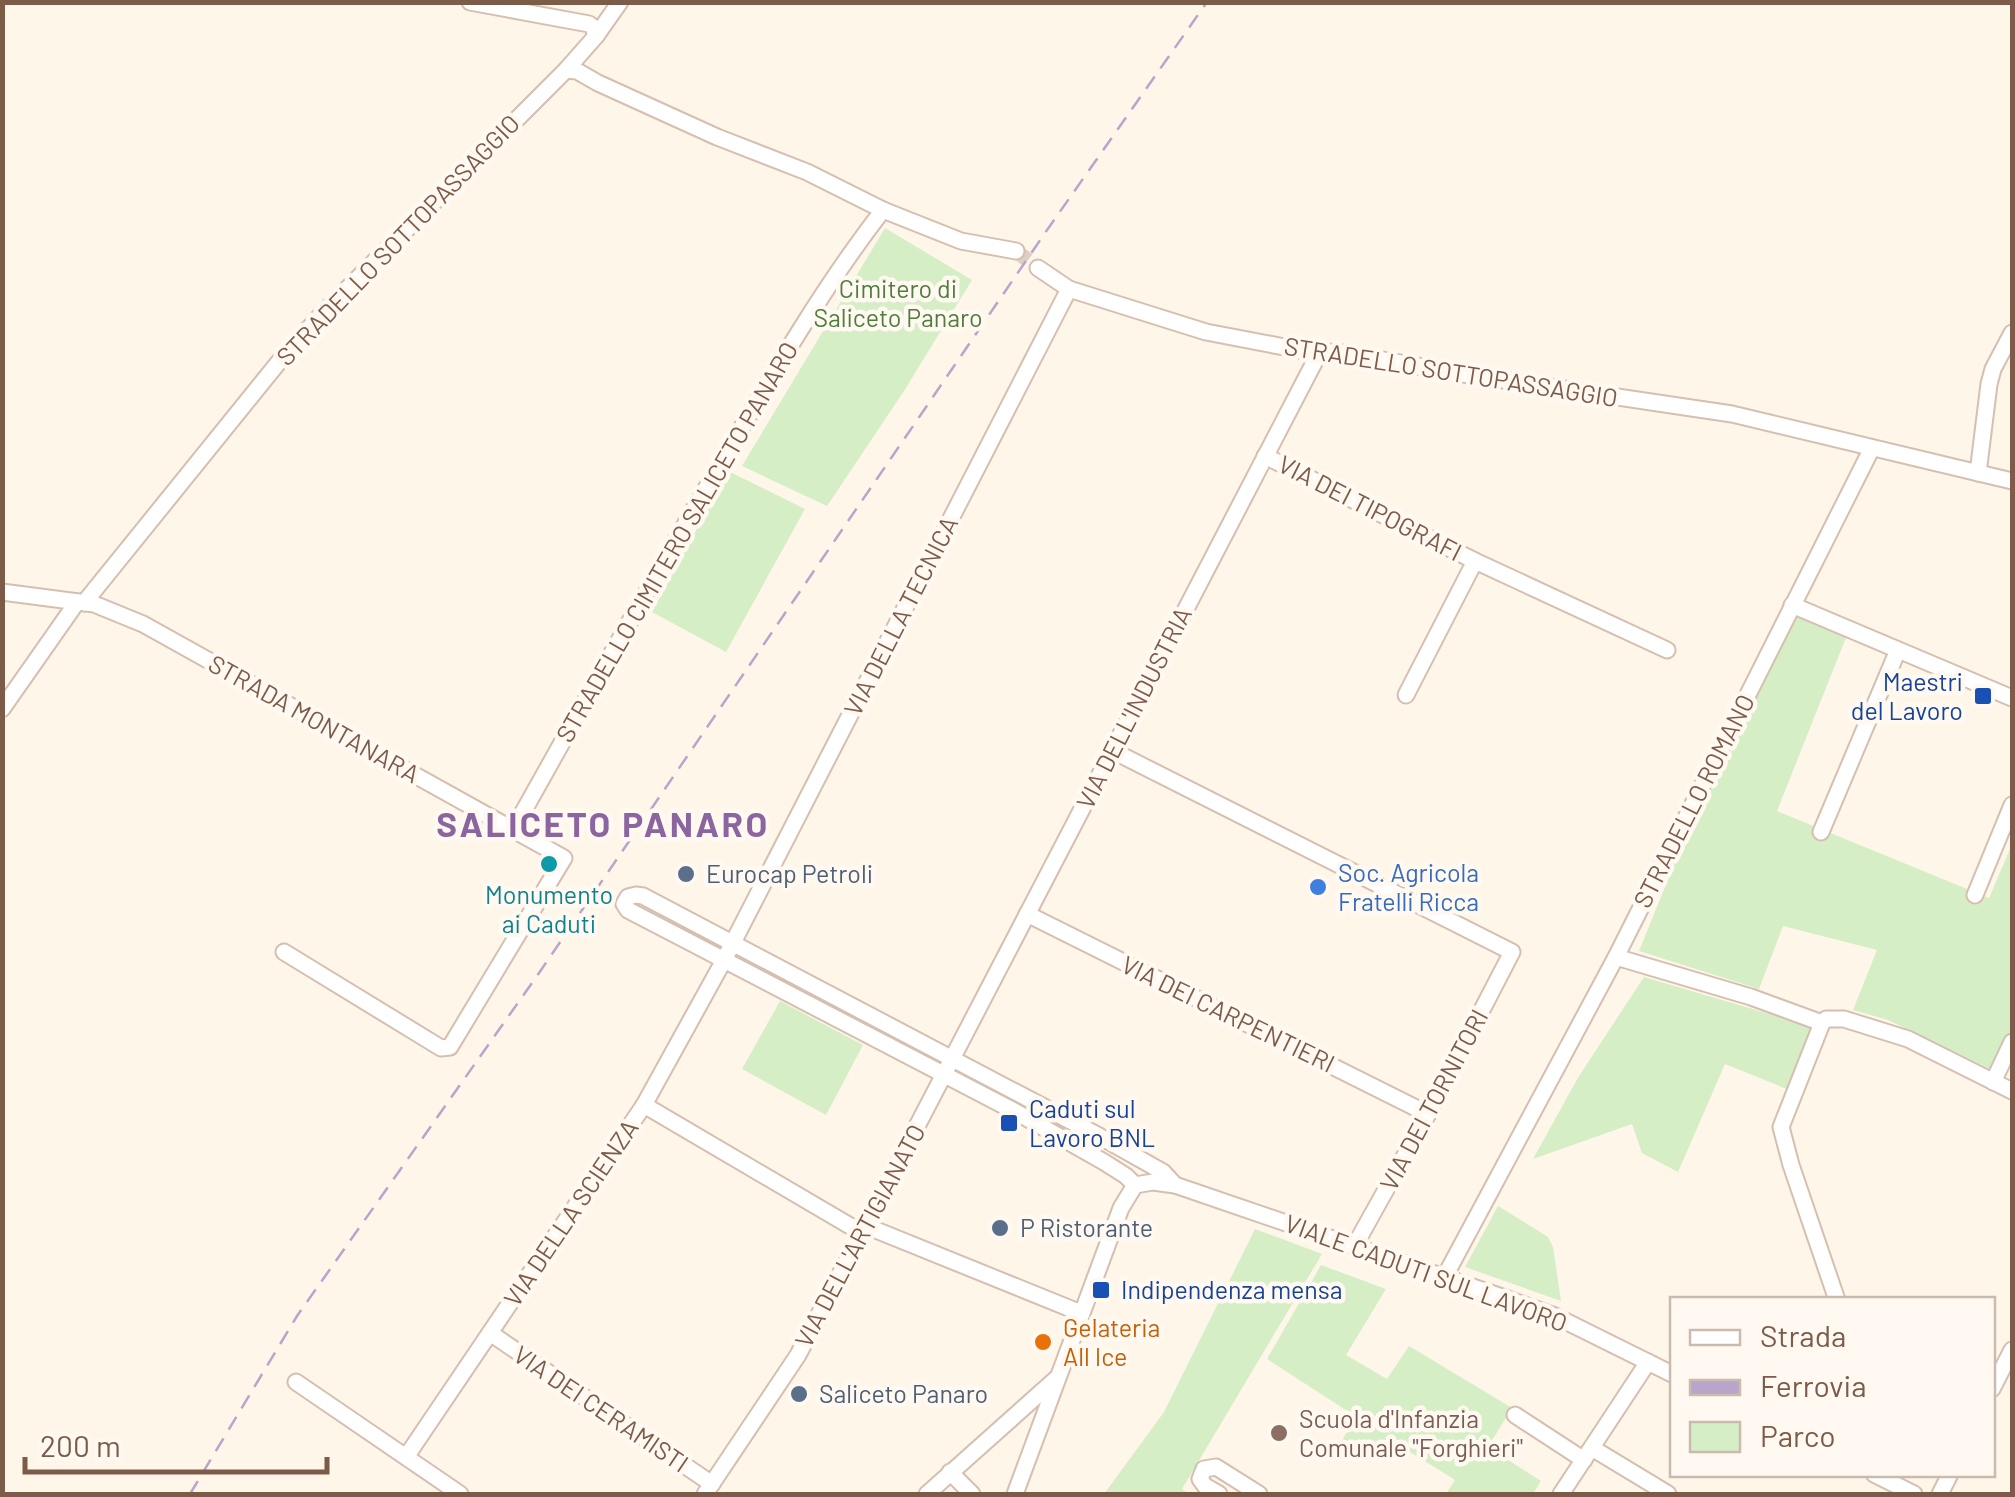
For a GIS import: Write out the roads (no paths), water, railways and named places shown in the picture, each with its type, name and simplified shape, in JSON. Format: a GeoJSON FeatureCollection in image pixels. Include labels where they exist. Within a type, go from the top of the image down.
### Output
{"type":"FeatureCollection","features":[{"type":"Feature","properties":{"kind":"street"},"geometry":{"type":"LineString","coordinates":[[470,2],[582,22],[593,27],[596,36]]}},
{"type":"Feature","properties":{"kind":"street","name":"STRADELLO SOTTOPASSAGGIO"},"geometry":{"type":"LineString","coordinates":[[2,709],[80,602],[282,358],[566,70],[620,2]]}},
{"type":"Feature","properties":{"kind":"street"},"geometry":{"type":"LineString","coordinates":[[566,70],[576,71],[716,137],[807,172],[883,210],[961,241],[1016,251]]}},
{"type":"Feature","properties":{"kind":"street","name":"STRADELLO CIMITERO SALICETO PANARO"},"geometry":{"type":"LineString","coordinates":[[513,830],[796,334],[883,210]]}},
{"type":"Feature","properties":{"kind":"street","name":"STRADELLO SOTTOPASSAGGIO"},"geometry":{"type":"LineString","coordinates":[[1038,268],[1069,289],[1206,332],[1300,350],[1316,357],[1326,352],[1343,353],[1732,414],[1872,448]]}},
{"type":"Feature","properties":{"kind":"street","name":"VIA DELLA TECNICA"},"geometry":{"type":"LineString","coordinates":[[732,944],[1069,289]]}},
{"type":"Feature","properties":{"kind":"street"},"geometry":{"type":"LineString","coordinates":[[1978,473],[1992,370],[2012,333]]}},
{"type":"Feature","properties":{"kind":"street","name":"VIA DELL'INDUSTRIA"},"geometry":{"type":"LineString","coordinates":[[948,1067],[1316,357]]}},
{"type":"Feature","properties":{"kind":"street"},"geometry":{"type":"LineString","coordinates":[[1872,448],[2012,481]]}},
{"type":"Feature","properties":{"kind":"street","name":"STRADELLO ROMANO"},"geometry":{"type":"LineString","coordinates":[[1444,1278],[1616,957],[1872,448]]}},
{"type":"Feature","properties":{"kind":"street","name":"VIA DEI TIPOGRAFI"},"geometry":{"type":"LineString","coordinates":[[1265,456],[1474,561],[1667,650]]}},
{"type":"Feature","properties":{"kind":"street","name":"VIA DEI TIPOGRAFI"},"geometry":{"type":"LineString","coordinates":[[1406,694],[1474,561]]}},
{"type":"Feature","properties":{"kind":"street","name":"STRADA MONTANARA"},"geometry":{"type":"LineString","coordinates":[[2,592],[80,602],[143,624],[564,858],[450,1047],[441,1048],[284,952]]}},
{"type":"Feature","properties":{"kind":"street"},"geometry":{"type":"LineString","coordinates":[[1792,605],[2012,698]]}},
{"type":"Feature","properties":{"kind":"street"},"geometry":{"type":"LineString","coordinates":[[1822,832],[1898,650]]}},
{"type":"Feature","properties":{"kind":"street","name":"VIA DEI TORNITORI"},"geometry":{"type":"LineString","coordinates":[[1111,750],[1512,952],[1354,1247]]}},
{"type":"Feature","properties":{"kind":"street"},"geometry":{"type":"LineString","coordinates":[[1975,895],[2012,805]]}},
{"type":"Feature","properties":{"kind":"street","name":"VIALE CADUTI SUL LAVORO"},"geometry":{"type":"LineString","coordinates":[[1175,1185],[1163,1172],[1099,1136],[948,1067],[724,960],[628,910],[624,904],[628,898],[643,896],[732,944],[948,1067],[1135,1185],[1175,1185],[1555,1316],[1670,1373]]}},
{"type":"Feature","properties":{"kind":"street","name":"VIA DEI CARPENTIERI"},"geometry":{"type":"LineString","coordinates":[[1027,914],[1428,1114]]}},
{"type":"Feature","properties":{"kind":"street"},"geometry":{"type":"LineString","coordinates":[[724,960],[732,944]]}},
{"type":"Feature","properties":{"kind":"street"},"geometry":{"type":"LineString","coordinates":[[1616,957],[1752,997],[1822,1023]]}},
{"type":"Feature","properties":{"kind":"street","name":"VIA DELLA SCIENZA"},"geometry":{"type":"LineString","coordinates":[[406,1457],[644,1105],[724,960]]}},
{"type":"Feature","properties":{"kind":"street"},"geometry":{"type":"LineString","coordinates":[[1836,1297],[1782,1127],[1822,1023],[1826,1019],[1844,1019],[1908,1039],[2012,1091]]}},
{"type":"Feature","properties":{"kind":"street"},"geometry":{"type":"LineString","coordinates":[[1993,1082],[2012,1042]]}},
{"type":"Feature","properties":{"kind":"street","name":"VIA DELL'ARTIGIANATO"},"geometry":{"type":"LineString","coordinates":[[709,1489],[798,1355],[948,1067]]}},
{"type":"Feature","properties":{"kind":"street"},"geometry":{"type":"LineString","coordinates":[[644,1105],[864,1230],[1082,1313]]}},
{"type":"Feature","properties":{"kind":"street"},"geometry":{"type":"LineString","coordinates":[[1016,1494],[1120,1208],[1135,1185]]}},
{"type":"Feature","properties":{"kind":"street","name":"VIA DEI CERAMISTI"},"geometry":{"type":"LineString","coordinates":[[490,1333],[709,1489]]}},
{"type":"Feature","properties":{"kind":"street"},"geometry":{"type":"LineString","coordinates":[[1995,1384],[2012,1350]]}},
{"type":"Feature","properties":{"kind":"street"},"geometry":{"type":"LineString","coordinates":[[1562,1494],[1648,1362]]}},
{"type":"Feature","properties":{"kind":"street"},"geometry":{"type":"LineString","coordinates":[[927,1494],[1059,1376]]}},
{"type":"Feature","properties":{"kind":"street"},"geometry":{"type":"LineString","coordinates":[[296,1382],[460,1494]]}},
{"type":"Feature","properties":{"kind":"street"},"geometry":{"type":"LineString","coordinates":[[1514,1415],[1668,1494]]}},
{"type":"Feature","properties":{"kind":"street"},"geometry":{"type":"LineString","coordinates":[[1220,1494],[1200,1479],[1204,1469],[1216,1468],[1260,1494]]}},
{"type":"Feature","properties":{"kind":"street"},"geometry":{"type":"LineString","coordinates":[[950,1472],[972,1494]]}},
{"type":"Feature","properties":{"kind":"street"},"geometry":{"type":"LineString","coordinates":[[1880,1477],[1914,1494]]}},
{"type":"Feature","properties":{"kind":"tunnel"},"geometry":{"type":"LineString","coordinates":[[1016,251],[1038,268]]}},
{"type":"Feature","properties":{"kind":"railway"},"geometry":{"type":"LineString","coordinates":[[190,1494],[297,1316],[539,973],[1207,2]]}},
{"type":"Feature","properties":{"kind":"place","name":"Maestri del Lavoro"},"geometry":{"type":"Point","coordinates":[1983,696]}},
{"type":"Feature","properties":{"kind":"place","name":"Monumento ai Caduti"},"geometry":{"type":"Point","coordinates":[549,864]}},
{"type":"Feature","properties":{"kind":"place","name":"Eurocap Petroli"},"geometry":{"type":"Point","coordinates":[686,874]}},
{"type":"Feature","properties":{"kind":"place","name":"Soc. Agricola Fratelli Ricca"},"geometry":{"type":"Point","coordinates":[1318,887]}},
{"type":"Feature","properties":{"kind":"place","name":"Caduti sul Lavoro BNL"},"geometry":{"type":"Point","coordinates":[1009,1123]}},
{"type":"Feature","properties":{"kind":"place","name":"P Ristorante"},"geometry":{"type":"Point","coordinates":[1000,1228]}},
{"type":"Feature","properties":{"kind":"place","name":"Indipendenza mensa"},"geometry":{"type":"Point","coordinates":[1101,1290]}},
{"type":"Feature","properties":{"kind":"place","name":"Gelateria All Ice"},"geometry":{"type":"Point","coordinates":[1043,1342]}},
{"type":"Feature","properties":{"kind":"place","name":"Saliceto Panaro"},"geometry":{"type":"Point","coordinates":[799,1394]}},
{"type":"Feature","properties":{"kind":"place","name":"Scuola d'Infanzia Comunale \"Forghieri\""},"geometry":{"type":"Point","coordinates":[1279,1433]}},
{"type":"Feature","properties":{"kind":"district","name":"SALICETO PANARO"},"geometry":{"type":"Point","coordinates":[603,825]}},
{"type":"Feature","properties":{"kind":"park label","name":"Cimitero di Saliceto Panaro"},"geometry":{"type":"Point","coordinates":[898,304]}}]}
